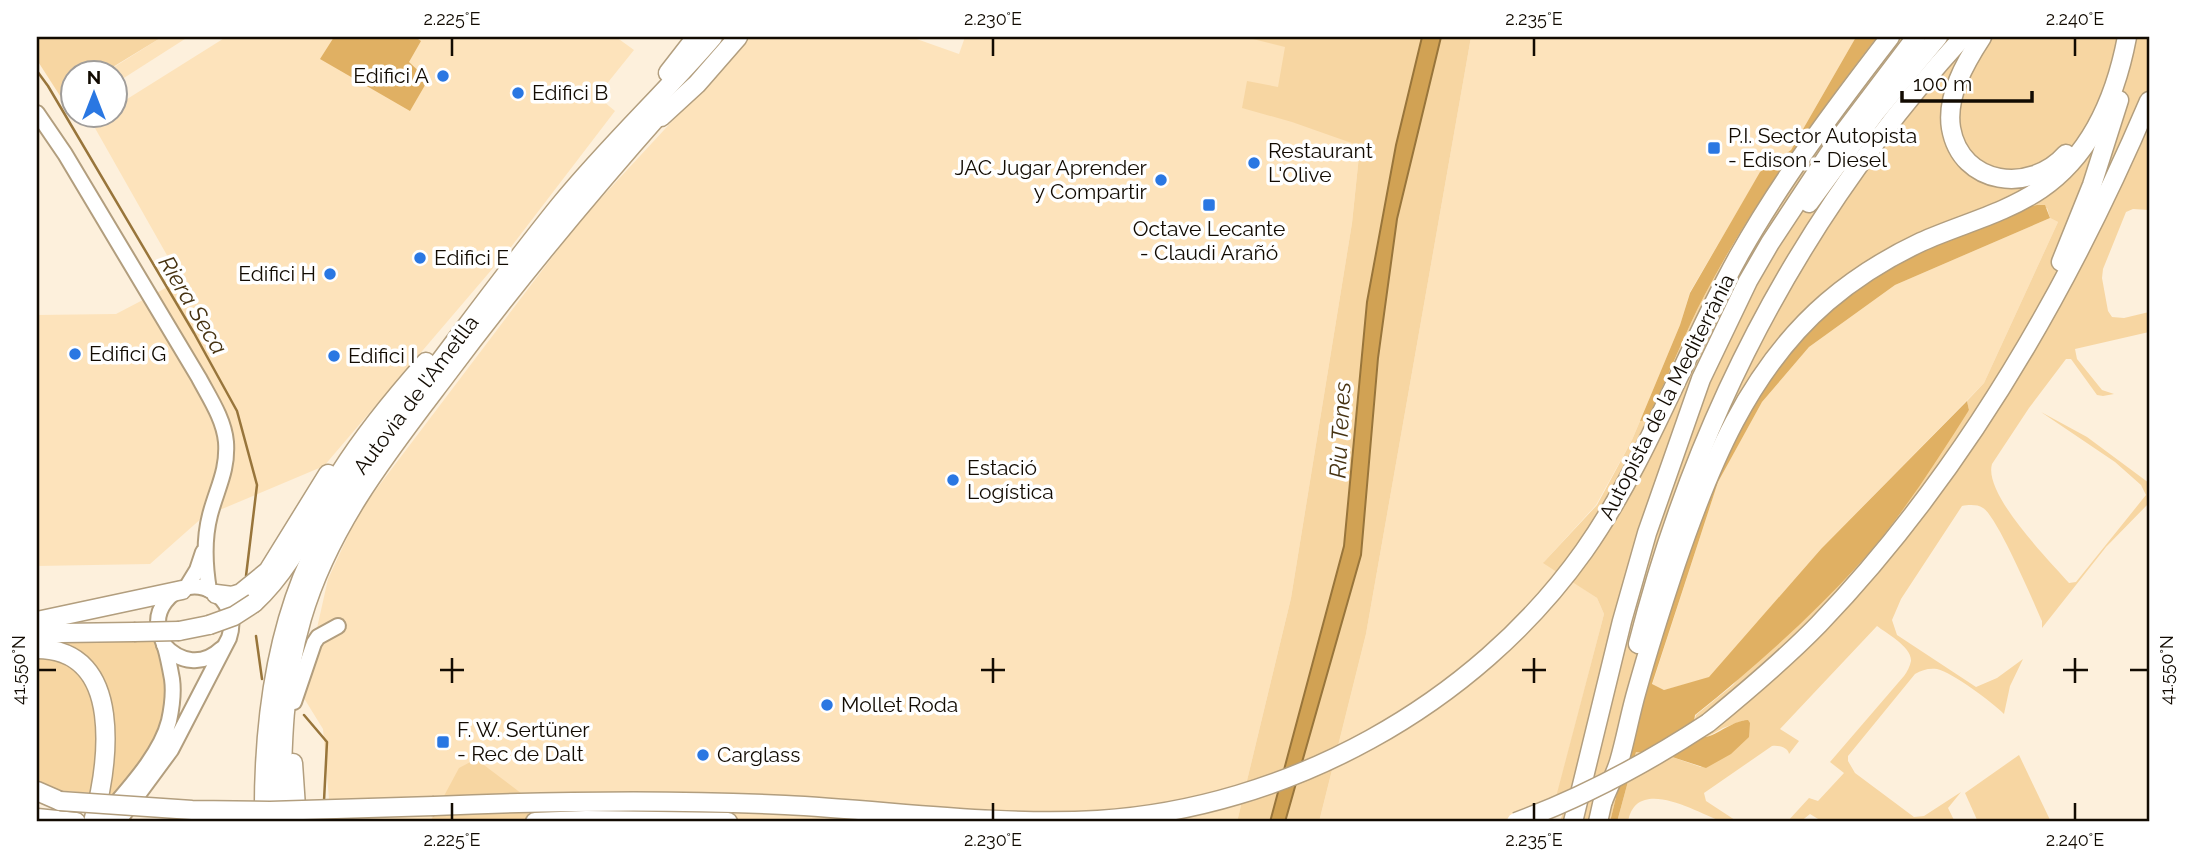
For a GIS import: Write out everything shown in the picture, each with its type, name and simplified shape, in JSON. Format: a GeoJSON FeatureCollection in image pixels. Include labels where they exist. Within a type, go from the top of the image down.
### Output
{"type":"FeatureCollection","features":[{"type":"Feature","properties":{"kind":"highway"},"geometry":{"type":"LineString","coordinates":[[640,127],[641,110],[696,37]]}},
{"type":"Feature","properties":{"kind":"highway","name":"Autovia de l'Ametlla"},"geometry":{"type":"LineString","coordinates":[[281,822],[283,734],[296,641],[313,584],[337,532],[374,471],[530,267],[624,153],[640,127],[713,37]]}},
{"type":"Feature","properties":{"kind":"highway","name":"Autovia de l'Ametlla"},"geometry":{"type":"LineString","coordinates":[[264,822],[266,739],[275,672],[293,604],[342,496],[392,425],[561,204],[728,37]]}},
{"type":"Feature","properties":{"kind":"highway"},"geometry":{"type":"LineString","coordinates":[[640,127],[697,84],[738,37]]}},
{"type":"Feature","properties":{"kind":"highway","name":"Autopista de la Mediterrània"},"geometry":{"type":"LineString","coordinates":[[37,797],[180,809],[270,811],[623,800],[720,802],[1053,821],[1099,820],[1156,814],[1217,801],[1266,786],[1316,766],[1381,733],[1486,659],[1538,607],[1569,571],[1599,530],[1636,466],[1738,258],[1795,167],[1890,37]]}},
{"type":"Feature","properties":{"kind":"highway"},"geometry":{"type":"LineString","coordinates":[[1573,822],[1622,621],[1647,533],[1701,379],[1759,262],[1838,140],[1916,37]]}},
{"type":"Feature","properties":{"kind":"highway"},"geometry":{"type":"LineString","coordinates":[[1677,450],[1734,330],[1809,204],[1876,112],[1938,37]]}},
{"type":"Feature","properties":{"kind":"highway"},"geometry":{"type":"LineString","coordinates":[[1598,822],[1625,697],[1664,553],[1703,443],[1741,360],[1801,251],[1848,181],[1912,97],[1963,37]]}},
{"type":"Feature","properties":{"kind":"highway"},"geometry":{"type":"LineString","coordinates":[[1982,37],[1957,84],[1951,106],[1951,128],[1961,154],[1970,163],[1988,175],[2013,179],[2045,170],[2060,160],[2073,145],[2102,95],[2118,37]]}},
{"type":"Feature","properties":{"kind":"highway"},"geometry":{"type":"LineString","coordinates":[[1603,801],[1618,764],[1657,620],[1696,506],[1707,477],[1744,402],[1761,376],[1809,318],[1872,268],[1920,243],[2025,199],[2057,176],[2075,158],[2103,116],[2123,62],[2127,37]]}},
{"type":"Feature","properties":{"kind":"highway"},"geometry":{"type":"LineString","coordinates":[[1922,504],[2011,358],[2051,284],[2096,172],[2129,62],[2133,37]]}},
{"type":"Feature","properties":{"kind":"highway"},"geometry":{"type":"LineString","coordinates":[[1516,822],[1566,802],[1634,769],[1708,723],[1775,667],[1866,573],[1922,504],[2030,342],[2094,221],[2149,101]]}},
{"type":"Feature","properties":{"kind":"highway"},"geometry":{"type":"LineString","coordinates":[[37,636],[61,633],[167,632],[197,628],[222,621],[254,603],[268,590],[293,556],[341,472],[380,417],[536,228],[561,204]]}},
{"type":"Feature","properties":{"kind":"highway"},"geometry":{"type":"LineString","coordinates":[[213,592],[232,596],[241,593],[268,571],[327,475],[355,440],[380,417]]}},
{"type":"Feature","properties":{"kind":"highway"},"geometry":{"type":"LineString","coordinates":[[297,822],[293,752],[294,702],[313,584]]}},
{"type":"Feature","properties":{"kind":"highway"},"geometry":{"type":"LineString","coordinates":[[37,621],[184,589]]}},
{"type":"Feature","properties":{"kind":"highway"},"geometry":{"type":"LineString","coordinates":[[37,649],[55,651],[73,659],[92,679],[102,698],[106,719],[106,744],[93,822]]}},
{"type":"Feature","properties":{"kind":"highway"},"geometry":{"type":"LineString","coordinates":[[37,791],[60,801]]}},
{"type":"Feature","properties":{"kind":"highway"},"geometry":{"type":"LineString","coordinates":[[37,818],[76,822]]}},
{"type":"Feature","properties":{"kind":"highway"},"geometry":{"type":"LineString","coordinates":[[535,822],[728,822]]}},
{"type":"Feature","properties":{"kind":"street"},"geometry":{"type":"LineString","coordinates":[[37,113],[65,154],[199,377],[217,412],[226,439],[226,467],[211,513],[202,557],[184,589]]}},
{"type":"Feature","properties":{"kind":"street"},"geometry":{"type":"LineString","coordinates":[[207,537],[213,592]]}},
{"type":"Feature","properties":{"kind":"street"},"geometry":{"type":"LineString","coordinates":[[100,822],[149,761],[168,723],[173,687],[159,633],[159,613],[170,597],[184,589],[197,587],[213,592],[227,606],[232,622],[230,633],[171,750],[118,822]]}},
{"type":"Feature","properties":{"kind":"street"},"geometry":{"type":"LineString","coordinates":[[294,702],[314,643],[318,637],[338,626]]}},
{"type":"Feature","properties":{"kind":"street"},"geometry":{"type":"LineString","coordinates":[[164,645],[180,658],[193,661],[206,659],[223,648]]}},
{"type":"Feature","properties":{"kind":"shaded area"},"geometry":{"type":"Polygon","coordinates":[[[37,37],[162,37],[124,60],[60,60],[60,96],[37,60],[37,37]]]}},
{"type":"Feature","properties":{"kind":"shaded area"},"geometry":{"type":"Polygon","coordinates":[[[162,37],[188,37],[130,74],[130,60],[125,60],[162,37]]]}},
{"type":"Feature","properties":{"kind":"shaded area"},"geometry":{"type":"Polygon","coordinates":[[[226,37],[616,37],[634,50],[597,96],[615,111],[511,247],[324,466],[203,517],[150,564],[37,566],[37,315],[116,314],[181,280],[96,130],[130,130],[130,97],[226,37]]]}},
{"type":"Feature","properties":{"kind":"shaded area"},"geometry":{"type":"Polygon","coordinates":[[[334,37],[415,37],[421,41],[409,62],[428,80],[410,111],[320,59],[334,37]]]}},
{"type":"Feature","properties":{"kind":"shaded area"},"geometry":{"type":"Polygon","coordinates":[[[750,37],[911,37],[959,54],[965,37],[1361,37],[1324,132],[1360,146],[1352,223],[1291,598],[1237,822],[331,822],[323,729],[302,695],[328,579],[359,512],[578,223],[750,37]]]}},
{"type":"Feature","properties":{"kind":"shaded area"},"geometry":{"type":"Polygon","coordinates":[[[1422,37],[1396,145],[1367,302],[1344,546],[1270,822],[1237,822],[1291,598],[1352,223],[1360,146],[1242,108],[1247,81],[1278,87],[1285,47],[1253,39],[1422,37]]]}},
{"type":"Feature","properties":{"kind":"shaded area"},"geometry":{"type":"Polygon","coordinates":[[[1422,37],[1441,37],[1397,219],[1378,358],[1361,555],[1285,822],[1270,822],[1344,546],[1367,302],[1396,145],[1422,37]]]}},
{"type":"Feature","properties":{"kind":"shaded area"},"geometry":{"type":"Polygon","coordinates":[[[1441,37],[1471,37],[1366,634],[1319,822],[1285,822],[1361,555],[1378,358],[1397,219],[1441,37]]]}},
{"type":"Feature","properties":{"kind":"shaded area"},"geometry":{"type":"Polygon","coordinates":[[[1471,37],[1856,37],[1791,150],[1760,173],[1690,292],[1680,325],[1632,440],[1596,505],[1544,562],[1597,598],[1604,614],[1550,822],[1319,822],[1366,634],[1471,37]]]}},
{"type":"Feature","properties":{"kind":"shaded area"},"geometry":{"type":"Polygon","coordinates":[[[1856,37],[1877,37],[1804,135],[1737,238],[1698,308],[1648,420],[1640,421],[1680,325],[1690,293],[1760,172],[1791,150],[1856,37]]]}},
{"type":"Feature","properties":{"kind":"shaded area"},"geometry":{"type":"Polygon","coordinates":[[[1877,37],[2149,37],[2149,210],[2133,209],[2126,212],[2103,269],[2102,278],[2108,311],[2112,317],[2124,318],[2149,312],[2149,332],[2075,349],[2077,359],[2102,390],[2114,394],[2097,395],[2071,359],[2066,359],[1992,464],[1992,477],[2007,509],[2069,583],[2076,582],[2146,495],[2141,485],[2115,462],[2041,412],[2087,437],[2149,483],[2149,503],[2106,547],[2042,628],[2042,621],[1997,526],[1989,514],[1978,506],[1962,506],[1901,599],[1892,620],[1897,635],[1976,687],[1997,678],[2023,659],[2010,686],[2004,714],[1953,676],[1937,669],[1923,670],[1915,674],[1848,756],[1855,773],[1914,817],[1924,816],[1961,792],[1948,808],[1955,822],[1823,822],[1810,814],[1800,822],[1787,822],[1809,798],[1818,801],[1844,773],[1830,762],[1908,669],[1911,661],[1907,651],[1877,626],[1780,729],[1799,741],[1789,754],[1782,747],[1772,746],[1704,793],[1706,801],[1738,822],[1723,822],[1668,800],[1654,799],[1642,801],[1633,808],[1628,822],[1617,822],[1636,752],[1669,756],[1701,767],[1745,720],[1705,738],[1698,737],[1694,722],[1696,715],[1733,685],[1969,410],[1967,401],[1984,383],[2058,222],[2050,218],[2047,208],[1898,259],[1801,334],[1718,463],[1627,751],[1610,822],[1560,822],[1563,812],[1551,816],[1604,614],[1597,598],[1543,563],[1597,505],[1640,421],[1648,420],[1698,308],[1737,237],[1805,135],[1877,37]]]}},
{"type":"Feature","properties":{"kind":"shaded area"},"geometry":{"type":"Polygon","coordinates":[[[2037,205],[2045,205],[2050,218],[1895,285],[1809,347],[1762,402],[1718,482],[1652,684],[1664,690],[1709,677],[1821,549],[1967,401],[1969,410],[1904,507],[1861,562],[1781,642],[1695,715],[1698,737],[1709,736],[1748,720],[1749,737],[1731,754],[1706,768],[1669,756],[1636,752],[1617,822],[1610,822],[1627,751],[1692,531],[1751,402],[1801,334],[1846,294],[1898,259],[2037,205]]]}},
{"type":"Feature","properties":{"kind":"shaded area"},"geometry":{"type":"Polygon","coordinates":[[[2050,218],[2058,222],[1984,383],[1821,549],[1709,678],[1664,690],[1652,685],[1718,482],[1762,402],[1809,347],[1895,285],[2050,218]]]}},
{"type":"Feature","properties":{"kind":"shaded area"},"geometry":{"type":"Polygon","coordinates":[[[70,637],[152,637],[165,668],[169,691],[163,724],[148,755],[117,797],[103,795],[108,700],[46,645],[70,637]]]}},
{"type":"Feature","properties":{"kind":"shaded area"},"geometry":{"type":"Polygon","coordinates":[[[37,654],[68,663],[81,674],[90,688],[98,722],[91,793],[54,790],[37,783],[37,654]]]}},
{"type":"Feature","properties":{"kind":"shaded area"},"geometry":{"type":"Polygon","coordinates":[[[2019,755],[2051,822],[1978,822],[1965,793],[2019,755]]]}},
{"type":"Feature","properties":{"kind":"shaded area"},"geometry":{"type":"Polygon","coordinates":[[[476,759],[559,822],[430,822],[459,768],[476,759]]]}},
{"type":"Feature","properties":{"kind":"waterway","name":"Riera Seca"},"geometry":{"type":"LineString","coordinates":[[37,71],[194,333],[237,411],[257,485],[246,576]]}},
{"type":"Feature","properties":{"kind":"waterway","name":"Riera Seca"},"geometry":{"type":"LineString","coordinates":[[256,636],[262,679]]}},
{"type":"Feature","properties":{"kind":"waterway","name":"Riera Seca"},"geometry":{"type":"LineString","coordinates":[[304,715],[327,742],[324,801]]}},
{"type":"Feature","properties":{"kind":"place","name":"Edifici A"},"geometry":{"type":"Point","coordinates":[443,76]}},
{"type":"Feature","properties":{"kind":"place","name":"Edifici B"},"geometry":{"type":"Point","coordinates":[518,93]}},
{"type":"Feature","properties":{"kind":"place","name":"P.I. Sector Autopista - Edison - Diesel"},"geometry":{"type":"Point","coordinates":[1714,148]}},
{"type":"Feature","properties":{"kind":"place","name":"Restaurant L'Olive"},"geometry":{"type":"Point","coordinates":[1254,163]}},
{"type":"Feature","properties":{"kind":"place","name":"JAC Jugar Aprender y Compartir"},"geometry":{"type":"Point","coordinates":[1161,180]}},
{"type":"Feature","properties":{"kind":"place","name":"Octave Lecante - Claudi Arañó"},"geometry":{"type":"Point","coordinates":[1209,205]}},
{"type":"Feature","properties":{"kind":"place","name":"Edifici E"},"geometry":{"type":"Point","coordinates":[420,258]}},
{"type":"Feature","properties":{"kind":"place","name":"Edifici H"},"geometry":{"type":"Point","coordinates":[330,274]}},
{"type":"Feature","properties":{"kind":"place","name":"Edifici G"},"geometry":{"type":"Point","coordinates":[75,354]}},
{"type":"Feature","properties":{"kind":"place","name":"Edifici I"},"geometry":{"type":"Point","coordinates":[334,356]}},
{"type":"Feature","properties":{"kind":"place","name":"Estació Logística"},"geometry":{"type":"Point","coordinates":[953,480]}},
{"type":"Feature","properties":{"kind":"place","name":"Mollet Roda"},"geometry":{"type":"Point","coordinates":[827,705]}},
{"type":"Feature","properties":{"kind":"place","name":"F. W. Sertüner - Rec de Dalt"},"geometry":{"type":"Point","coordinates":[443,742]}},
{"type":"Feature","properties":{"kind":"place","name":"Carglass"},"geometry":{"type":"Point","coordinates":[703,755]}},
{"type":"Feature","properties":{"kind":"water label","name":"Riu Tenes"},"geometry":{"type":"Point","coordinates":[1340,430]}}]}
